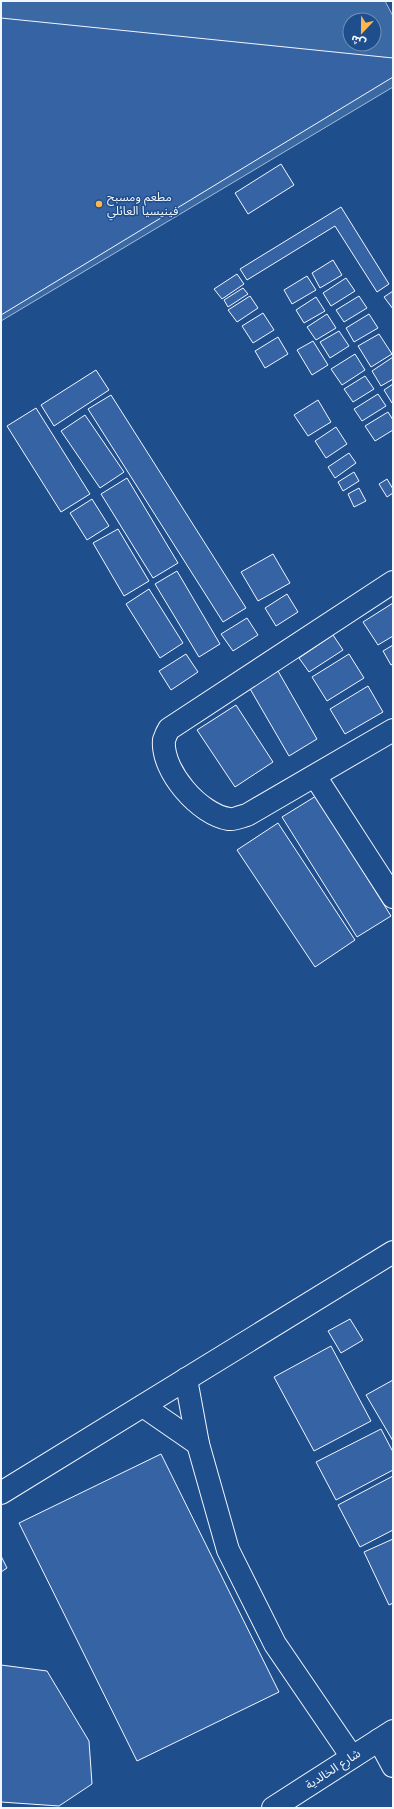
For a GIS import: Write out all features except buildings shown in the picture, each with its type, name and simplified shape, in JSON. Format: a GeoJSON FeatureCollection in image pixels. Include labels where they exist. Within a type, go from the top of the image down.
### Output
{"type":"FeatureCollection","features":[{"type":"Feature","properties":{"kind":"street"},"geometry":{"type":"LineString","coordinates":[[393,582],[169,729],[164,740],[166,756],[174,774],[187,794],[206,811],[230,819],[247,815],[393,730]]}},
{"type":"Feature","properties":{"kind":"street"},"geometry":{"type":"LineString","coordinates":[[315,776],[393,897]]}},
{"type":"Feature","properties":{"kind":"street"},"geometry":{"type":"LineString","coordinates":[[1,1493],[393,1252]]}},
{"type":"Feature","properties":{"kind":"street"},"geometry":{"type":"LineString","coordinates":[[186,1379],[198,1444],[228,1550],[275,1644],[352,1757]]}},
{"type":"Feature","properties":{"kind":"street"},"geometry":{"type":"LineString","coordinates":[[143,1406],[198,1444]]}},
{"type":"Feature","properties":{"kind":"street"},"geometry":{"type":"LineString","coordinates":[[386,1735],[393,1766]]}},
{"type":"Feature","properties":{"kind":"street","name":"شارع الخالدية"},"geometry":{"type":"LineString","coordinates":[[273,1808],[386,1735]]}},
{"type":"Feature","properties":{"kind":"water","name":"مطعم ومسبح فينيسيا العائلي"},"geometry":{"type":"Polygon","coordinates":[[[1,1],[385,1],[393,16],[393,87],[1,321],[1,1]]]}},
{"type":"Feature","properties":{"kind":"place","name":"مطعم ومسبح فينيسيا العائلي"},"geometry":{"type":"Point","coordinates":[99,204]}}]}
